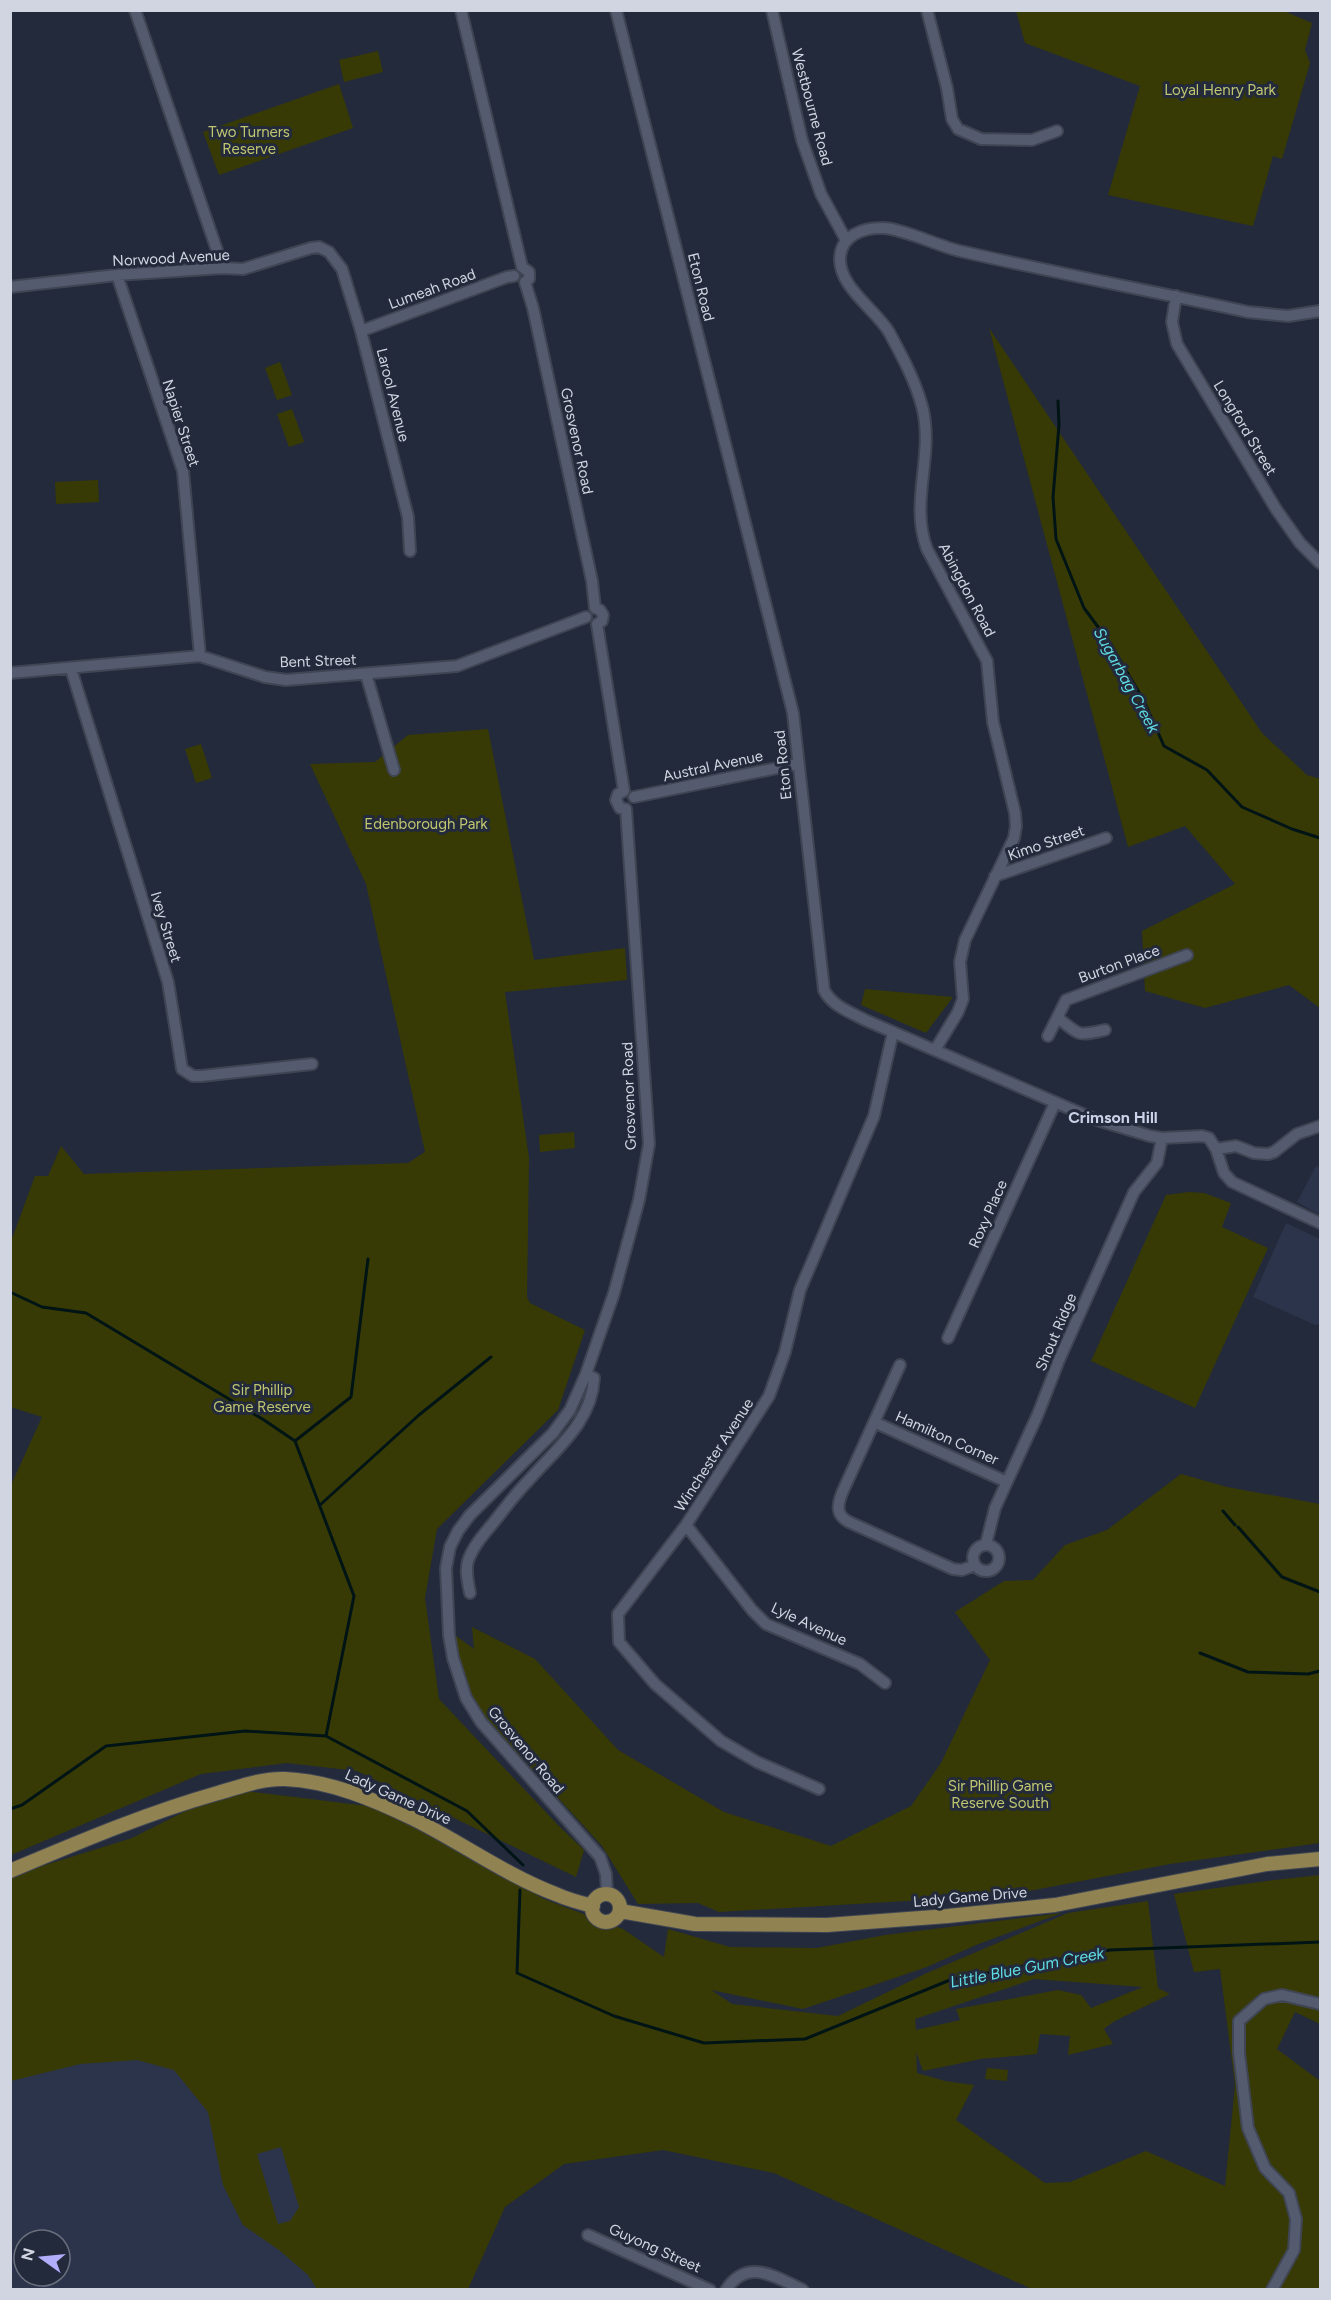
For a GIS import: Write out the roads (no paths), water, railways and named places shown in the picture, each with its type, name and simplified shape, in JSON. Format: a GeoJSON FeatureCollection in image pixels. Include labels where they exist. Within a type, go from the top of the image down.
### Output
{"type":"FeatureCollection","features":[{"type":"Feature","properties":{"kind":"main road","name":"Lady Game Drive"},"geometry":{"type":"LineString","coordinates":[[10,1871],[88,1838],[186,1802],[251,1783],[282,1779],[328,1784],[373,1801],[414,1819],[519,1877],[557,1895],[592,1906]]}},
{"type":"Feature","properties":{"kind":"main road","name":"Lady Game Drive"},"geometry":{"type":"LineString","coordinates":[[620,1911],[695,1924],[827,1924],[948,1916],[1055,1905],[1256,1866],[1320,1859]]}},
{"type":"Feature","properties":{"kind":"main road"},"geometry":{"type":"LineString","coordinates":[[607,1894],[618,1900],[620,1911],[615,1919],[602,1921],[595,1915],[592,1906],[599,1896],[607,1894]]}},
{"type":"Feature","properties":{"kind":"street"},"geometry":{"type":"LineString","coordinates":[[135,10],[223,268]]}},
{"type":"Feature","properties":{"kind":"street"},"geometry":{"type":"LineString","coordinates":[[461,10],[522,267]]}},
{"type":"Feature","properties":{"kind":"street","name":"Eton Road"},"geometry":{"type":"LineString","coordinates":[[616,10],[793,713],[824,990],[836,1005],[893,1032],[1055,1103],[1124,1129],[1162,1138],[1202,1136],[1209,1138],[1216,1149],[1236,1146],[1254,1153],[1268,1154],[1274,1152],[1290,1138],[1320,1126]]}},
{"type":"Feature","properties":{"kind":"street","name":"Westbourne Road"},"geometry":{"type":"LineString","coordinates":[[772,10],[802,140],[821,194],[846,240]]}},
{"type":"Feature","properties":{"kind":"street"},"geometry":{"type":"LineString","coordinates":[[927,10],[947,88],[952,119],[958,129],[981,139],[1032,140],[1057,131]]}},
{"type":"Feature","properties":{"kind":"street"},"geometry":{"type":"LineString","coordinates":[[846,240],[861,231],[886,228],[959,251],[1263,315],[1288,316],[1320,311]]}},
{"type":"Feature","properties":{"kind":"street","name":"Abingdon Road"},"geometry":{"type":"LineString","coordinates":[[846,240],[841,248],[842,270],[855,291],[880,319],[888,332],[912,378],[923,408],[926,428],[919,499],[922,535],[927,549],[987,661],[993,722],[1016,826],[1014,838],[961,952],[963,999],[958,1012],[935,1050]]}},
{"type":"Feature","properties":{"kind":"street","name":"Norwood Avenue"},"geometry":{"type":"LineString","coordinates":[[10,287],[117,275],[223,268],[243,269],[311,248],[319,247],[329,252]]}},
{"type":"Feature","properties":{"kind":"street","name":"Larool Avenue"},"geometry":{"type":"LineString","coordinates":[[329,252],[342,269],[362,331],[408,517],[410,551]]}},
{"type":"Feature","properties":{"kind":"street"},"geometry":{"type":"LineString","coordinates":[[522,267],[526,268],[530,277],[525,282],[519,282],[514,276],[516,269],[522,267]]}},
{"type":"Feature","properties":{"kind":"street","name":"Napier Street"},"geometry":{"type":"LineString","coordinates":[[117,275],[183,471],[200,656]]}},
{"type":"Feature","properties":{"kind":"street","name":"Lumeah Road"},"geometry":{"type":"LineString","coordinates":[[362,331],[514,276]]}},
{"type":"Feature","properties":{"kind":"street","name":"Grosvenor Road"},"geometry":{"type":"LineString","coordinates":[[525,282],[536,320],[592,581],[595,608]]}},
{"type":"Feature","properties":{"kind":"street","name":"Longford Street"},"geometry":{"type":"LineString","coordinates":[[1176,296],[1173,322],[1178,344],[1276,509],[1300,543],[1320,563]]}},
{"type":"Feature","properties":{"kind":"street"},"geometry":{"type":"LineString","coordinates":[[595,608],[603,615],[602,621],[597,624],[590,623],[586,617],[588,610],[595,608]]}},
{"type":"Feature","properties":{"kind":"street","name":"Bent Street"},"geometry":{"type":"LineString","coordinates":[[10,673],[200,656],[265,677],[286,680],[457,666],[586,617]]}},
{"type":"Feature","properties":{"kind":"street"},"geometry":{"type":"LineString","coordinates":[[597,624],[624,791]]}},
{"type":"Feature","properties":{"kind":"street","name":"Ivey Street"},"geometry":{"type":"LineString","coordinates":[[71,669],[168,982],[182,1070],[193,1076],[201,1076],[312,1064]]}},
{"type":"Feature","properties":{"kind":"street"},"geometry":{"type":"LineString","coordinates":[[366,674],[394,770]]}},
{"type":"Feature","properties":{"kind":"street","name":"Austral Avenue"},"geometry":{"type":"LineString","coordinates":[[634,797],[797,764]]}},
{"type":"Feature","properties":{"kind":"street"},"geometry":{"type":"LineString","coordinates":[[624,791],[631,793],[634,797],[633,805],[626,809],[620,808],[616,800],[618,794],[624,791]]}},
{"type":"Feature","properties":{"kind":"street","name":"Grosvenor Road"},"geometry":{"type":"LineString","coordinates":[[607,1894],[606,1874],[600,1857],[481,1722],[466,1698],[453,1658],[447,1611],[446,1568],[450,1547],[458,1530],[470,1515],[553,1433],[570,1410],[586,1374],[614,1293],[639,1200],[649,1144],[626,809]]}},
{"type":"Feature","properties":{"kind":"street","name":"Kimo Street"},"geometry":{"type":"LineString","coordinates":[[995,876],[1106,838]]}},
{"type":"Feature","properties":{"kind":"street","name":"Burton Place"},"geometry":{"type":"LineString","coordinates":[[1048,1036],[1066,1000],[1187,956]]}},
{"type":"Feature","properties":{"kind":"street"},"geometry":{"type":"LineString","coordinates":[[1058,1018],[1074,1031],[1085,1036],[1105,1030]]}},
{"type":"Feature","properties":{"kind":"street","name":"Winchester Avenue"},"geometry":{"type":"LineString","coordinates":[[819,1789],[757,1762],[721,1742],[655,1684],[620,1642],[618,1614],[686,1525],[769,1396],[785,1352],[800,1290],[874,1116],[893,1032]]}},
{"type":"Feature","properties":{"kind":"street","name":"Roxy Place"},"geometry":{"type":"LineString","coordinates":[[948,1338],[1055,1103]]}},
{"type":"Feature","properties":{"kind":"street","name":"Shout Ridge"},"geometry":{"type":"LineString","coordinates":[[986,1544],[993,1514],[1133,1195],[1157,1163],[1162,1138]]}},
{"type":"Feature","properties":{"kind":"street"},"geometry":{"type":"LineString","coordinates":[[1216,1149],[1224,1173],[1232,1182],[1320,1223]]}},
{"type":"Feature","properties":{"kind":"street","name":"Hamilton Corner"},"geometry":{"type":"LineString","coordinates":[[900,1365],[839,1500],[837,1506],[841,1517],[953,1569],[962,1570],[975,1565]]}},
{"type":"Feature","properties":{"kind":"street","name":"Grosvenor Road"},"geometry":{"type":"LineString","coordinates":[[470,1593],[468,1562],[479,1540],[520,1488],[574,1432],[584,1415],[593,1390],[594,1378],[586,1374]]}},
{"type":"Feature","properties":{"kind":"street","name":"Hamilton Corner"},"geometry":{"type":"LineString","coordinates":[[874,1422],[1007,1482]]}},
{"type":"Feature","properties":{"kind":"street","name":"Lyle Avenue"},"geometry":{"type":"LineString","coordinates":[[686,1525],[752,1610],[766,1624],[860,1664],[885,1683]]}},
{"type":"Feature","properties":{"kind":"street"},"geometry":{"type":"LineString","coordinates":[[986,1544],[993,1546],[999,1553],[998,1566],[986,1571],[975,1565],[974,1552],[979,1546],[986,1544]]}},
{"type":"Feature","properties":{"kind":"street"},"geometry":{"type":"LineString","coordinates":[[1272,2289],[1294,2250],[1296,2219],[1289,2193],[1265,2168],[1248,2128],[1239,2053],[1239,2021],[1264,1999],[1282,1995],[1320,2004]]}},
{"type":"Feature","properties":{"kind":"street","name":"Guyong Street"},"geometry":{"type":"LineString","coordinates":[[588,2235],[710,2289]]}},
{"type":"Feature","properties":{"kind":"street"},"geometry":{"type":"LineString","coordinates":[[726,2289],[732,2280],[755,2271],[767,2273],[803,2289]]}},
{"type":"Feature","properties":{"kind":"waterway","name":"Sugarbag Creek"},"geometry":{"type":"LineString","coordinates":[[1058,401],[1059,425],[1053,497],[1056,539],[1084,608],[1110,643],[1144,701],[1164,746],[1207,770],[1242,807],[1292,829],[1320,838]]}},
{"type":"Feature","properties":{"kind":"waterway"},"geometry":{"type":"LineString","coordinates":[[326,1736],[354,1596],[295,1441],[351,1397],[368,1259]]}},
{"type":"Feature","properties":{"kind":"waterway","name":"Little Blue Gum Creek"},"geometry":{"type":"LineString","coordinates":[[10,1292],[42,1307],[86,1313],[295,1441]]}},
{"type":"Feature","properties":{"kind":"waterway"},"geometry":{"type":"LineString","coordinates":[[320,1505],[419,1415],[491,1357]]}},
{"type":"Feature","properties":{"kind":"waterway"},"geometry":{"type":"LineString","coordinates":[[1223,1511],[1235,1525]]}},
{"type":"Feature","properties":{"kind":"waterway"},"geometry":{"type":"LineString","coordinates":[[1238,1527],[1282,1577],[1320,1592]]}},
{"type":"Feature","properties":{"kind":"waterway"},"geometry":{"type":"LineString","coordinates":[[1200,1653],[1248,1672],[1308,1674],[1320,1671]]}},
{"type":"Feature","properties":{"kind":"waterway","name":"Little Blue Gum Creek"},"geometry":{"type":"LineString","coordinates":[[10,1809],[22,1805],[106,1746],[245,1731],[326,1736],[467,1811],[523,1865]]}},
{"type":"Feature","properties":{"kind":"waterway","name":"Little Blue Gum Creek"},"geometry":{"type":"LineString","coordinates":[[520,1890],[517,1973],[614,2016],[704,2043],[805,2039],[950,1980],[1110,1950],[1320,1942]]}},
{"type":"Feature","properties":{"kind":"district","name":"Crimson Hill"},"geometry":{"type":"Point","coordinates":[1113,1117]}},
{"type":"Feature","properties":{"kind":"park label","name":"Loyal Henry Park"},"geometry":{"type":"Point","coordinates":[1220,90]}},
{"type":"Feature","properties":{"kind":"park label","name":"Two Turners Reserve"},"geometry":{"type":"Point","coordinates":[249,140]}},
{"type":"Feature","properties":{"kind":"park label","name":"Edenborough Park"},"geometry":{"type":"Point","coordinates":[426,824]}},
{"type":"Feature","properties":{"kind":"park label","name":"Sir Phillip Game Reserve"},"geometry":{"type":"Point","coordinates":[262,1398]}},
{"type":"Feature","properties":{"kind":"park label","name":"Sir Phillip Game Reserve South"},"geometry":{"type":"Point","coordinates":[1000,1794]}}]}
